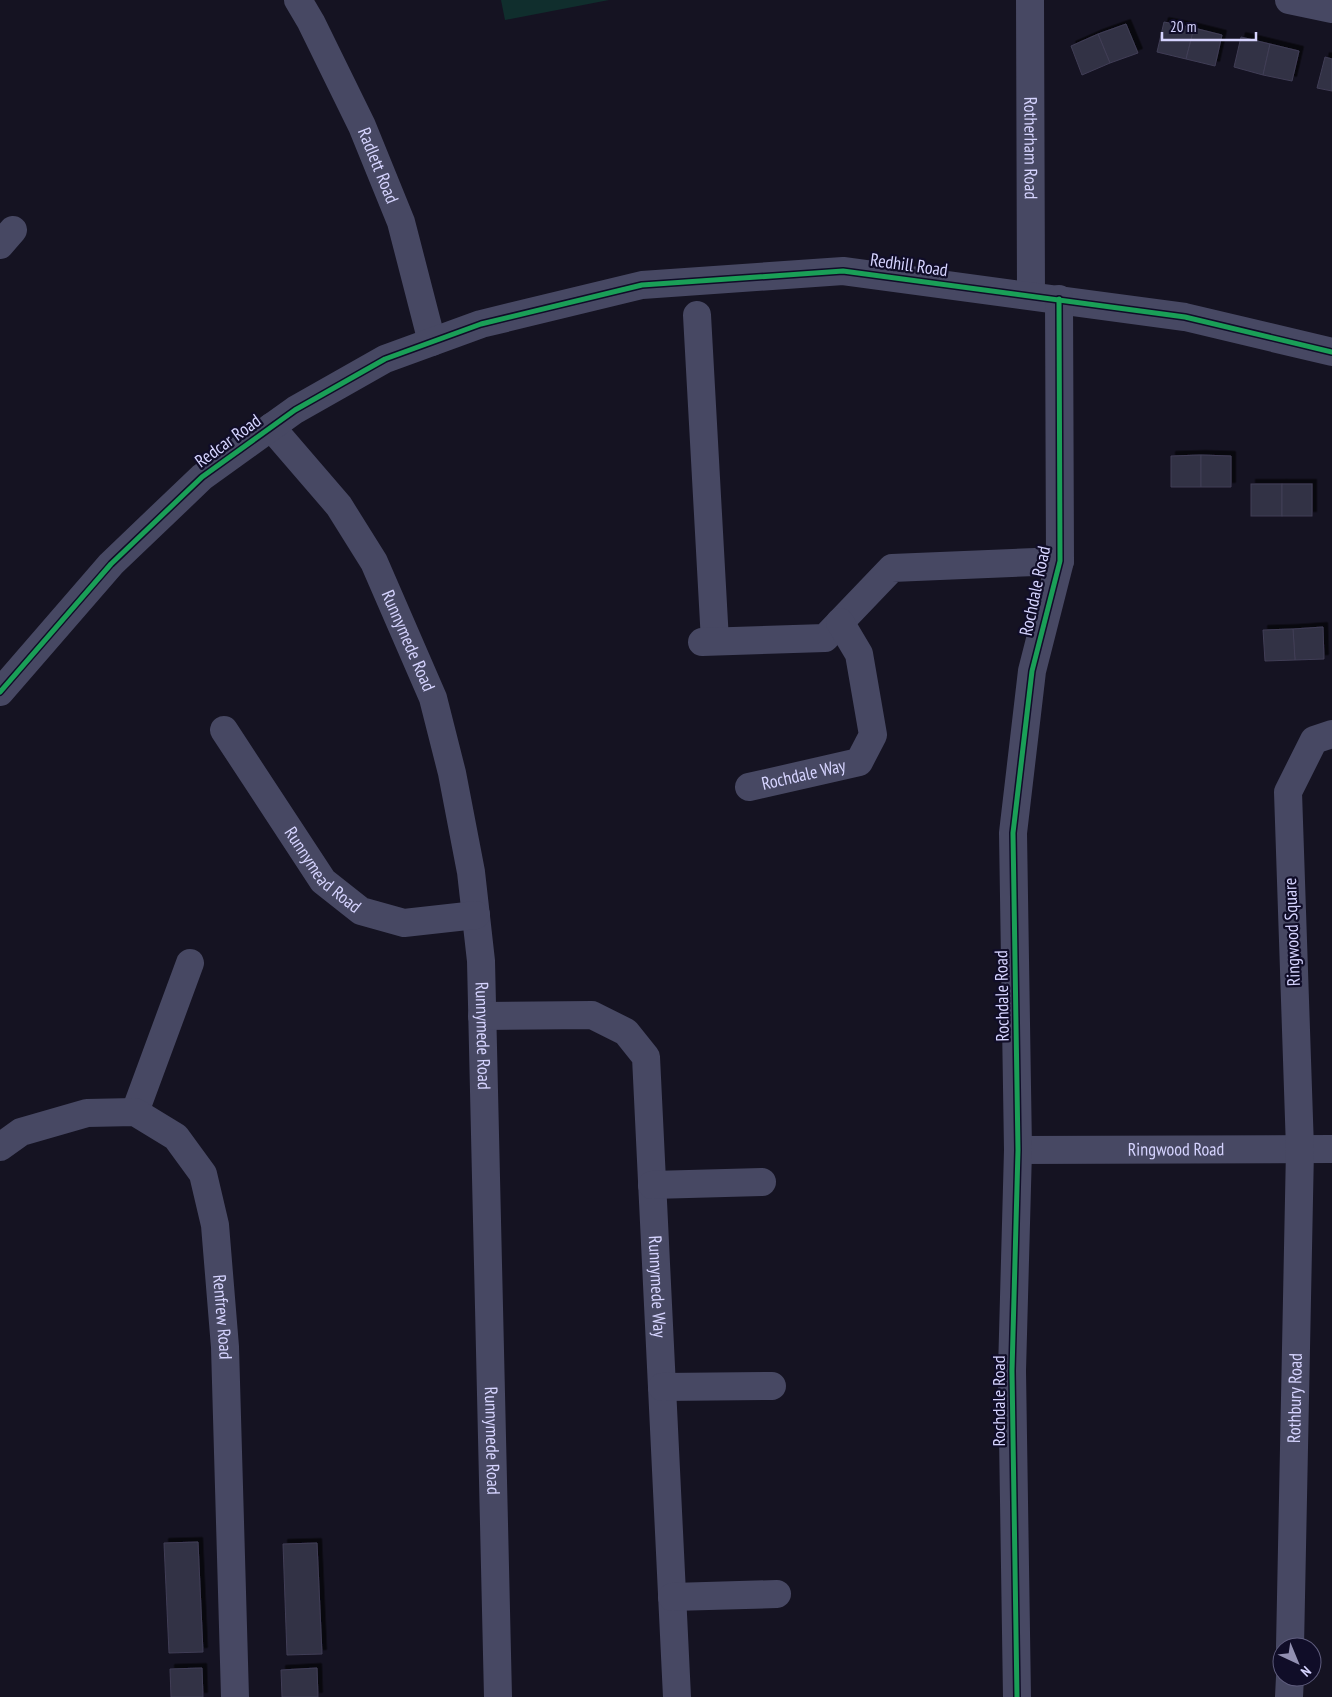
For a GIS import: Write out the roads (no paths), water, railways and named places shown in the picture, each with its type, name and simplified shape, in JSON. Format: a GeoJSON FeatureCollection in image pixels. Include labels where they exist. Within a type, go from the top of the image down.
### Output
{"type":"FeatureCollection","features":[{"type":"Feature","properties":{"kind":"street","name":"Radlett Road"},"geometry":{"type":"LineString","coordinates":[[298,0],[311,22],[362,126],[401,222],[432,342]]}},
{"type":"Feature","properties":{"kind":"street","name":"Rotherham Road"},"geometry":{"type":"LineString","coordinates":[[1030,0],[1031,296]]}},
{"type":"Feature","properties":{"kind":"street"},"geometry":{"type":"LineString","coordinates":[[1289,0],[1332,9]]}},
{"type":"Feature","properties":{"kind":"street","name":"Redhill Road"},"geometry":{"type":"LineString","coordinates":[[481,324],[642,286],[843,271],[1184,317],[1332,352]]}},
{"type":"Feature","properties":{"kind":"street","name":"Rochdale Road"},"geometry":{"type":"LineString","coordinates":[[1017,1697],[1012,1371],[1018,1150],[1013,832],[1032,671],[1060,560],[1059,299]]}},
{"type":"Feature","properties":{"kind":"street"},"geometry":{"type":"LineString","coordinates":[[697,315],[709,642],[825,638],[892,568],[1060,560]]}},
{"type":"Feature","properties":{"kind":"street","name":"Redcar Road"},"geometry":{"type":"LineString","coordinates":[[4,680],[125,551],[202,477],[295,410],[385,359],[481,324]]}},
{"type":"Feature","properties":{"kind":"street","name":"Runnymede Road"},"geometry":{"type":"LineString","coordinates":[[271,427],[339,506],[374,562],[433,698],[452,773],[471,872],[481,961],[498,1697]]}},
{"type":"Feature","properties":{"kind":"street","name":"Rochdale Way"},"geometry":{"type":"LineString","coordinates":[[749,787],[859,762],[873,734],[859,654],[840,622]]}},
{"type":"Feature","properties":{"kind":"street","name":"Runnymead Road"},"geometry":{"type":"LineString","coordinates":[[224,730],[323,881],[361,911],[404,923],[476,915]]}},
{"type":"Feature","properties":{"kind":"street","name":"Ringwood Square"},"geometry":{"type":"LineString","coordinates":[[1300,1149],[1288,792],[1314,740],[1332,734]]}},
{"type":"Feature","properties":{"kind":"street"},"geometry":{"type":"LineString","coordinates":[[0,1147],[21,1132],[87,1113],[135,1112],[190,963]]}},
{"type":"Feature","properties":{"kind":"street","name":"Runnymede Way"},"geometry":{"type":"LineString","coordinates":[[482,1016],[592,1015],[626,1032],[646,1058],[677,1697]]}},
{"type":"Feature","properties":{"kind":"street","name":"Renfrew Road"},"geometry":{"type":"LineString","coordinates":[[135,1112],[176,1137],[203,1174],[215,1225],[225,1347],[235,1697]]}},
{"type":"Feature","properties":{"kind":"street","name":"Rothbury Road"},"geometry":{"type":"LineString","coordinates":[[1290,1637],[1300,1149]]}},
{"type":"Feature","properties":{"kind":"street","name":"Ringwood Road"},"geometry":{"type":"LineString","coordinates":[[1018,1150],[1332,1149]]}},
{"type":"Feature","properties":{"kind":"street"},"geometry":{"type":"LineString","coordinates":[[652,1185],[762,1182]]}},
{"type":"Feature","properties":{"kind":"street"},"geometry":{"type":"LineString","coordinates":[[662,1387],[772,1386]]}},
{"type":"Feature","properties":{"kind":"street"},"geometry":{"type":"LineString","coordinates":[[672,1597],[777,1594]]}}]}
